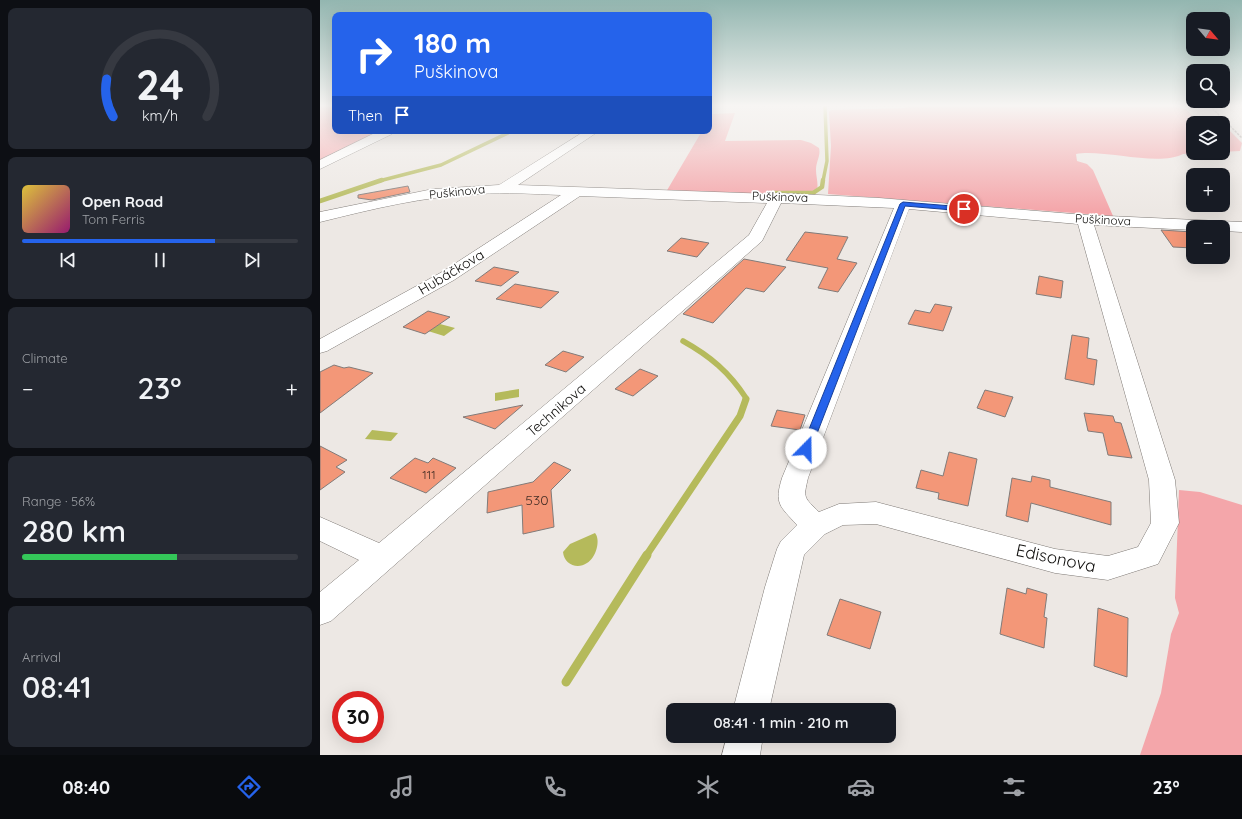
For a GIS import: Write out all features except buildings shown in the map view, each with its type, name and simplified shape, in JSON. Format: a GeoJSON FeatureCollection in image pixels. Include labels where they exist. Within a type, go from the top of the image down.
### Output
{"type":"FeatureCollection","features":[{"type":"Feature","properties":{"kind":"street"},"geometry":{"type":"LineString","coordinates":[[320,165],[368,141]]}},
{"type":"Feature","properties":{"kind":"street"},"geometry":{"type":"LineString","coordinates":[[502,189],[577,141]]}},
{"type":"Feature","properties":{"kind":"street","name":"Puškinova"},"geometry":{"type":"LineString","coordinates":[[320,216],[373,204],[472,188],[777,197],[903,204],[1085,220],[1242,227]]}},
{"type":"Feature","properties":{"kind":"street","name":"Hubáčkova"},"geometry":{"type":"LineString","coordinates":[[320,347],[448,276],[578,191]]}},
{"type":"Feature","properties":{"kind":"street","name":"Technikova"},"geometry":{"type":"LineString","coordinates":[[320,611],[756,238],[777,197]]}},
{"type":"Feature","properties":{"kind":"street"},"geometry":{"type":"LineString","coordinates":[[815,526],[792,502],[791,493],[794,478],[903,204]]}},
{"type":"Feature","properties":{"kind":"street","name":"Edisonova"},"geometry":{"type":"LineString","coordinates":[[753,703],[780,587],[791,550],[815,526],[840,515],[876,513],[1055,561],[1108,568],[1148,556],[1165,523],[1162,480],[1085,220]]}},
{"type":"Feature","properties":{"kind":"street"},"geometry":{"type":"LineString","coordinates":[[320,528],[382,558]]}},
{"type":"Feature","properties":{"kind":"street"},"geometry":{"type":"LineString","coordinates":[[741,755],[744,743]]}},
{"type":"Feature","properties":{"kind":"shaded area"},"geometry":{"type":"Polygon","coordinates":[[[320,141],[360,141],[320,161],[320,141]]]}},
{"type":"Feature","properties":{"kind":"shaded area"},"geometry":{"type":"Polygon","coordinates":[[[696,141],[805,141],[819,148],[816,170],[817,189],[815,195],[666,192],[696,141]]]}},
{"type":"Feature","properties":{"kind":"shaded area"},"geometry":{"type":"Polygon","coordinates":[[[831,141],[1186,141],[1186,154],[1172,158],[1160,159],[1088,153],[1076,154],[1077,161],[1087,164],[1093,170],[1113,216],[828,194],[831,141]]]}},
{"type":"Feature","properties":{"kind":"shaded area"},"geometry":{"type":"Polygon","coordinates":[[[1230,141],[1240,141],[1242,143],[1240,151],[1230,152],[1230,141]]]}},
{"type":"Feature","properties":{"kind":"shaded area"},"geometry":{"type":"Polygon","coordinates":[[[440,324],[455,328],[444,336],[428,331],[440,324]]]}},
{"type":"Feature","properties":{"kind":"shaded area"},"geometry":{"type":"Polygon","coordinates":[[[519,389],[519,397],[495,401],[495,393],[519,389]]]}},
{"type":"Feature","properties":{"kind":"shaded area"},"geometry":{"type":"Polygon","coordinates":[[[372,430],[398,433],[391,441],[365,439],[372,430]]]}},
{"type":"Feature","properties":{"kind":"shaded area"},"geometry":{"type":"Polygon","coordinates":[[[1179,490],[1200,492],[1242,505],[1242,755],[1140,755],[1161,693],[1171,634],[1179,613],[1175,598],[1179,490]]]}},
{"type":"Feature","properties":{"kind":"shaded area"},"geometry":{"type":"Polygon","coordinates":[[[595,533],[598,540],[597,549],[590,561],[579,566],[568,563],[563,552],[570,544],[595,533]]]}},
{"type":"Feature","properties":{"kind":"waterway"},"geometry":{"type":"LineString","coordinates":[[379,181],[441,165],[491,141]]}},
{"type":"Feature","properties":{"kind":"waterway"},"geometry":{"type":"LineString","coordinates":[[823,181],[827,161],[826,141]]}},
{"type":"Feature","properties":{"kind":"waterway"},"geometry":{"type":"LineString","coordinates":[[772,193],[813,193],[822,187],[823,180]]}},
{"type":"Feature","properties":{"kind":"waterway"},"geometry":{"type":"LineString","coordinates":[[320,201],[379,181]]}},
{"type":"Feature","properties":{"kind":"waterway"},"geometry":{"type":"LineString","coordinates":[[683,341],[702,353],[726,372],[740,389],[746,398],[745,400]]}},
{"type":"Feature","properties":{"kind":"waterway"},"geometry":{"type":"LineString","coordinates":[[646,556],[740,416],[746,399]]}},
{"type":"Feature","properties":{"kind":"waterway"},"geometry":{"type":"LineString","coordinates":[[566,682],[647,555]]}},
{"type":"Feature","properties":{"kind":"route"},"geometry":{"type":"LineString","coordinates":[[806,449],[903,204],[964,209]]}}]}
